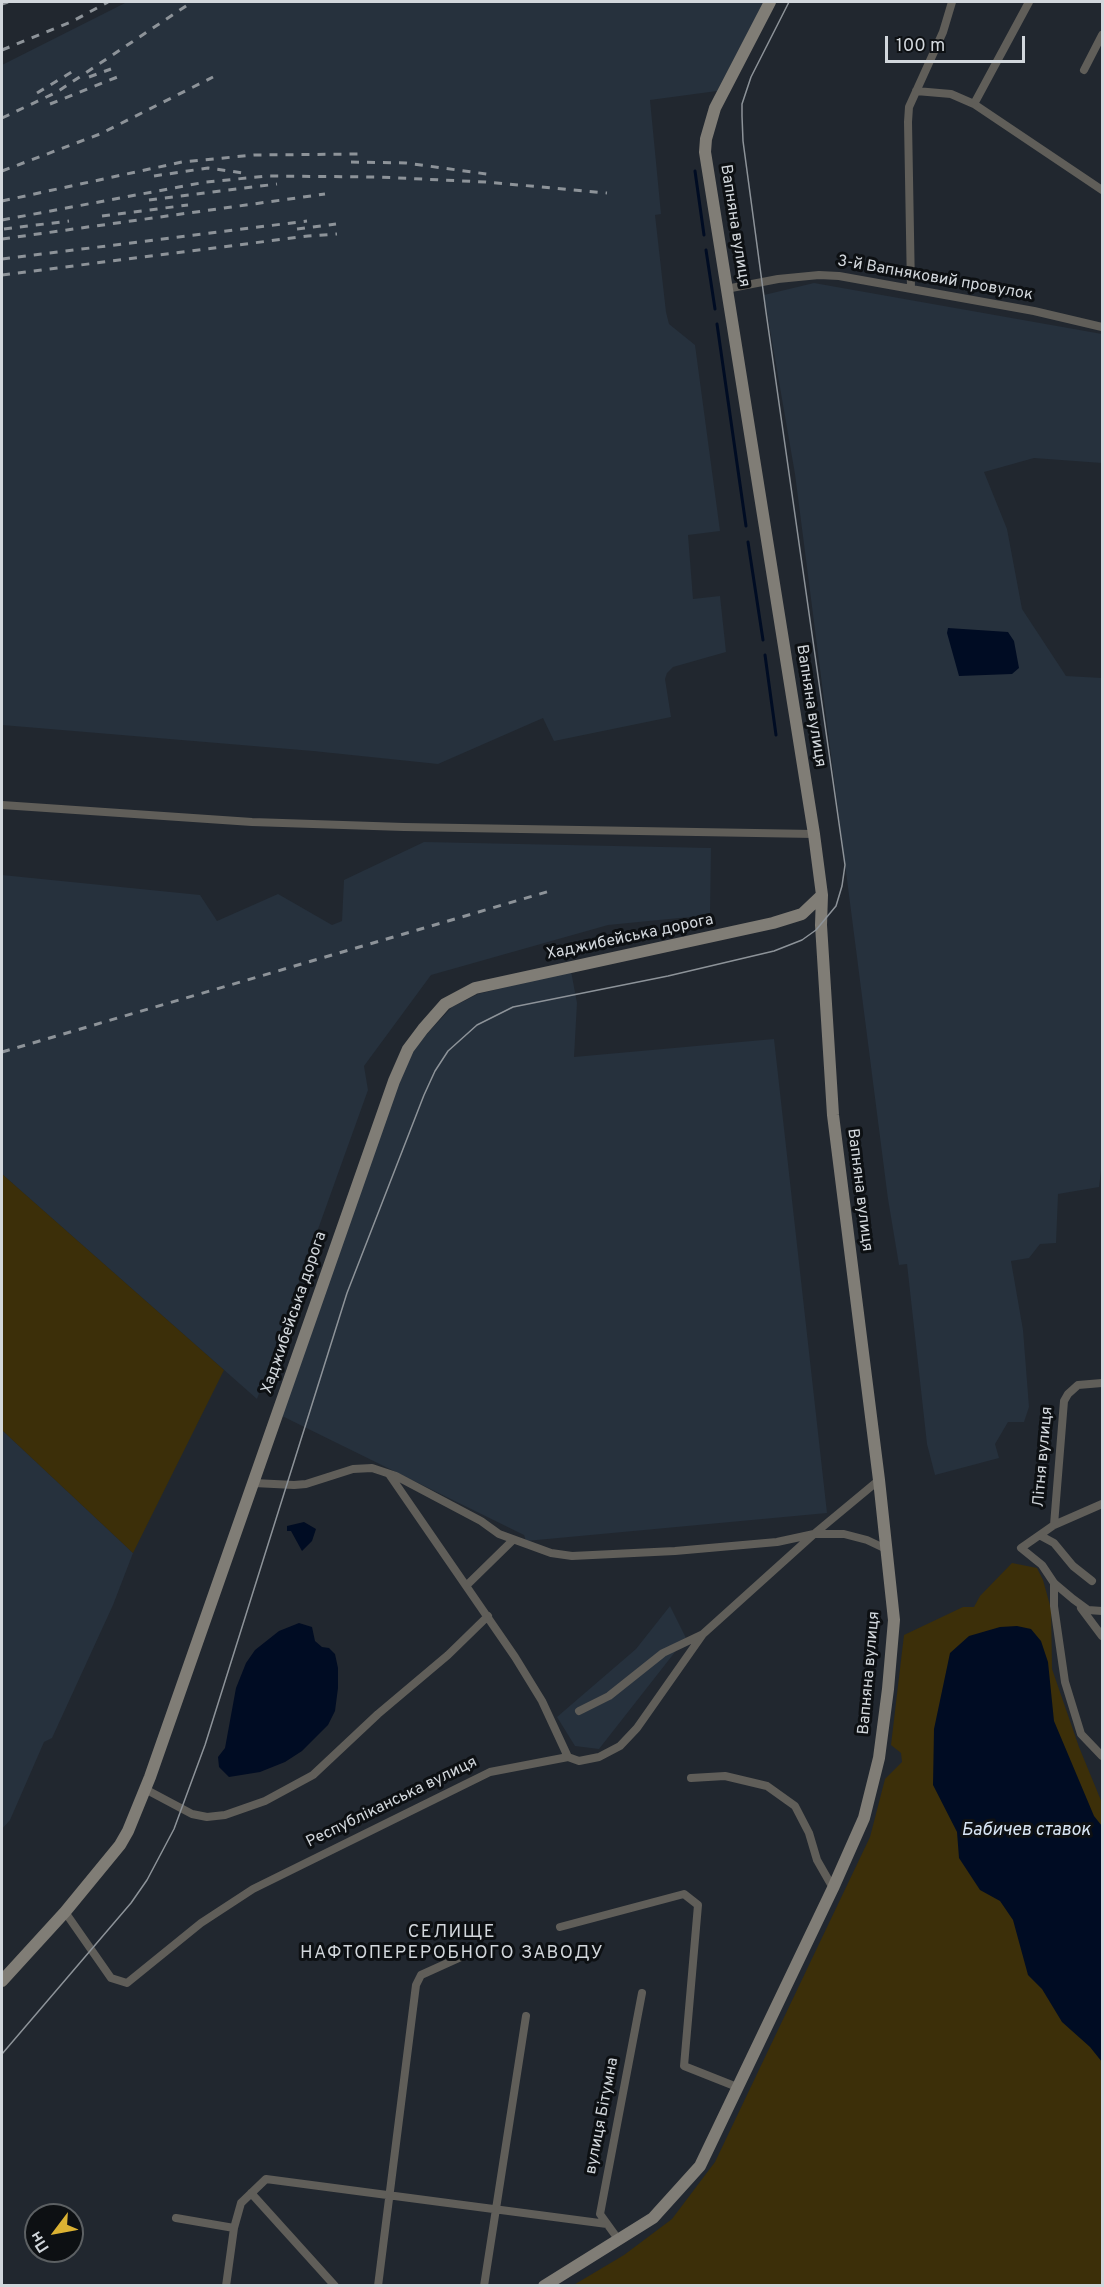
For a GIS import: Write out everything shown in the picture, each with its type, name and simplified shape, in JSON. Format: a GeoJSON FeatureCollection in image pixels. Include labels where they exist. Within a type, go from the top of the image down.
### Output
{"type":"FeatureCollection","features":[{"type":"Feature","properties":{"kind":"street","name":"Вапняна вулиця"},"geometry":{"type":"LineString","coordinates":[[544,2286],[652,2218],[700,2166],[864,1818],[879,1758],[888,1689],[894,1620],[879,1480],[833,1115],[821,925],[822,896],[705,152],[706,139],[715,108],[770,2]]}},
{"type":"Feature","properties":{"kind":"street"},"geometry":{"type":"LineString","coordinates":[[911,289],[909,107],[944,32],[952,2]]}},
{"type":"Feature","properties":{"kind":"street"},"geometry":{"type":"LineString","coordinates":[[974,104],[1029,2]]}},
{"type":"Feature","properties":{"kind":"street"},"geometry":{"type":"LineString","coordinates":[[1084,70],[1102,35]]}},
{"type":"Feature","properties":{"kind":"street"},"geometry":{"type":"LineString","coordinates":[[916,91],[951,94],[974,104],[1102,190]]}},
{"type":"Feature","properties":{"kind":"street","name":"3-й Вапняковий провулок"},"geometry":{"type":"LineString","coordinates":[[726,289],[819,275],[839,276],[1034,311],[1102,327]]}},
{"type":"Feature","properties":{"kind":"street"},"geometry":{"type":"LineString","coordinates":[[2,805],[252,822],[814,834]]}},
{"type":"Feature","properties":{"kind":"street","name":"Хаджибейська дорога"},"geometry":{"type":"LineString","coordinates":[[2,1981],[65,1912],[120,1845],[128,1830],[145,1789],[254,1483],[394,1081],[408,1049],[445,1004],[475,988],[773,923],[802,914],[822,896]]}},
{"type":"Feature","properties":{"kind":"street","name":"Літня вулиця"},"geometry":{"type":"LineString","coordinates":[[1053,1526],[1064,1401],[1078,1385],[1102,1383]]}},
{"type":"Feature","properties":{"kind":"street"},"geometry":{"type":"LineString","coordinates":[[254,1483],[306,1484],[363,1467],[372,1468],[388,1474],[513,1540],[551,1553],[572,1556],[675,1551],[766,1543],[814,1534],[844,1534],[867,1540],[886,1549]]}},
{"type":"Feature","properties":{"kind":"street"},"geometry":{"type":"LineString","coordinates":[[388,1474],[488,1616],[542,1701],[568,1757]]}},
{"type":"Feature","properties":{"kind":"street","name":"Республіканська вулиця"},"geometry":{"type":"LineString","coordinates":[[65,1912],[111,1978],[127,1983],[201,1923],[253,1889],[490,1772],[568,1757],[579,1761],[599,1757],[620,1746],[637,1728],[703,1634],[814,1534],[879,1480]]}},
{"type":"Feature","properties":{"kind":"street"},"geometry":{"type":"LineString","coordinates":[[1102,1504],[1053,1526],[1022,1548],[1042,1565],[1054,1583],[1077,1602],[1088,1610],[1102,1611]]}},
{"type":"Feature","properties":{"kind":"street"},"geometry":{"type":"LineString","coordinates":[[1041,1536],[1054,1543],[1073,1566],[1092,1581]]}},
{"type":"Feature","properties":{"kind":"street"},"geometry":{"type":"LineString","coordinates":[[467,1586],[513,1540]]}},
{"type":"Feature","properties":{"kind":"street"},"geometry":{"type":"LineString","coordinates":[[1054,1583],[1054,1606],[1065,1682],[1082,1734],[1102,1756]]}},
{"type":"Feature","properties":{"kind":"street"},"geometry":{"type":"LineString","coordinates":[[1077,1602],[1102,1635]]}},
{"type":"Feature","properties":{"kind":"street"},"geometry":{"type":"LineString","coordinates":[[145,1789],[192,1814],[207,1817],[225,1815],[265,1802],[313,1775],[488,1616]]}},
{"type":"Feature","properties":{"kind":"street"},"geometry":{"type":"LineString","coordinates":[[579,1712],[609,1696],[663,1653],[703,1634]]}},
{"type":"Feature","properties":{"kind":"street"},"geometry":{"type":"LineString","coordinates":[[691,1778],[725,1776],[767,1786],[795,1806],[809,1833],[817,1860],[833,1888]]}},
{"type":"Feature","properties":{"kind":"street"},"geometry":{"type":"LineString","coordinates":[[560,1927],[684,1894],[698,1905],[684,2066],[737,2087]]}},
{"type":"Feature","properties":{"kind":"street"},"geometry":{"type":"LineString","coordinates":[[378,2286],[416,1986],[421,1975],[463,1956]]}},
{"type":"Feature","properties":{"kind":"street","name":"вулиця Бітумна"},"geometry":{"type":"LineString","coordinates":[[618,2240],[600,2214],[642,1993]]}},
{"type":"Feature","properties":{"kind":"street"},"geometry":{"type":"LineString","coordinates":[[484,2286],[526,2016]]}},
{"type":"Feature","properties":{"kind":"street"},"geometry":{"type":"LineString","coordinates":[[226,2286],[234,2228],[241,2203],[266,2179],[607,2224]]}},
{"type":"Feature","properties":{"kind":"street"},"geometry":{"type":"LineString","coordinates":[[251,2193],[335,2286]]}},
{"type":"Feature","properties":{"kind":"street"},"geometry":{"type":"LineString","coordinates":[[176,2218],[234,2228]]}},
{"type":"Feature","properties":{"kind":"shaded area"},"geometry":{"type":"Polygon","coordinates":[[[127,2],[764,2],[717,91],[650,100],[661,214],[655,215],[666,312],[669,324],[695,345],[720,531],[688,535],[693,599],[720,596],[726,652],[673,667],[667,673],[665,679],[671,717],[554,741],[543,718],[438,764],[313,751],[2,725],[2,65],[127,2]]]}},
{"type":"Feature","properties":{"kind":"shaded area"},"geometry":{"type":"Polygon","coordinates":[[[814,283],[1102,334],[1102,463],[1034,458],[984,472],[1007,529],[1022,609],[1066,676],[1102,678],[1102,1163],[1099,1187],[1058,1194],[1056,1243],[1040,1244],[1029,1258],[1011,1261],[1023,1330],[1029,1407],[1024,1422],[1008,1422],[995,1444],[999,1458],[935,1475],[927,1444],[907,1264],[899,1265],[888,1199],[795,474],[764,295],[814,283]]]}},
{"type":"Feature","properties":{"kind":"shaded area"},"geometry":{"type":"Polygon","coordinates":[[[424,842],[711,848],[710,915],[608,925],[431,975],[364,1066],[368,1090],[257,1399],[2,1174],[2,875],[200,895],[217,921],[278,894],[332,925],[342,921],[344,880],[424,842]]]}},
{"type":"Feature","properties":{"kind":"shaded area"},"geometry":{"type":"Polygon","coordinates":[[[571,971],[577,1003],[574,1057],[774,1039],[827,1513],[526,1541],[524,1535],[280,1415],[395,1083],[411,1051],[452,1007],[478,994],[571,971]]]}},
{"type":"Feature","properties":{"kind":"shaded area"},"geometry":{"type":"Polygon","coordinates":[[[2,1174],[224,1370],[133,1553],[2,1430],[2,1174]]]}},
{"type":"Feature","properties":{"kind":"shaded area"},"geometry":{"type":"Polygon","coordinates":[[[2,1430],[133,1553],[113,1605],[52,1738],[44,1742],[10,1820],[2,1829],[2,1430]]]}},
{"type":"Feature","properties":{"kind":"shaded area"},"geometry":{"type":"Polygon","coordinates":[[[1012,1563],[1037,1568],[1043,1580],[1051,1609],[1052,1669],[1079,1747],[1102,1803],[1102,2285],[572,2286],[624,2255],[672,2219],[715,2162],[870,1837],[885,1779],[902,1762],[901,1753],[891,1745],[904,1635],[963,1607],[974,1607],[980,1596],[1012,1563]]]}},
{"type":"Feature","properties":{"kind":"shaded area"},"geometry":{"type":"Polygon","coordinates":[[[670,1606],[686,1638],[599,1749],[575,1746],[557,1717],[636,1649],[670,1606]]]}},
{"type":"Feature","properties":{"kind":"water"},"geometry":{"type":"Polygon","coordinates":[[[948,628],[1008,632],[1014,641],[1019,668],[1012,674],[959,676],[947,633],[948,628]]]}},
{"type":"Feature","properties":{"kind":"water"},"geometry":{"type":"Polygon","coordinates":[[[304,1522],[316,1529],[312,1541],[302,1551],[291,1531],[287,1531],[287,1526],[304,1522]]]}},
{"type":"Feature","properties":{"kind":"water"},"geometry":{"type":"Polygon","coordinates":[[[299,1623],[312,1627],[315,1641],[335,1654],[338,1688],[335,1711],[328,1725],[302,1751],[285,1762],[260,1772],[229,1777],[219,1767],[218,1757],[225,1748],[236,1688],[246,1663],[255,1650],[279,1631],[299,1623]]]}},
{"type":"Feature","properties":{"kind":"water","name":"Бабичев ставок"},"geometry":{"type":"Polygon","coordinates":[[[1017,1626],[1031,1629],[1041,1641],[1048,1662],[1054,1721],[1094,1816],[1102,1826],[1102,2062],[1090,2047],[1062,2022],[1042,1989],[1028,1975],[1013,1920],[1000,1901],[980,1890],[959,1858],[957,1832],[933,1785],[934,1729],[950,1653],[969,1636],[1000,1627],[1017,1626]]]}},
{"type":"Feature","properties":{"kind":"waterway"},"geometry":{"type":"LineString","coordinates":[[695,171],[704,235]]}},
{"type":"Feature","properties":{"kind":"waterway"},"geometry":{"type":"LineString","coordinates":[[706,250],[715,309]]}},
{"type":"Feature","properties":{"kind":"waterway"},"geometry":{"type":"LineString","coordinates":[[717,324],[746,526]]}},
{"type":"Feature","properties":{"kind":"waterway"},"geometry":{"type":"LineString","coordinates":[[748,542],[763,640]]}},
{"type":"Feature","properties":{"kind":"waterway"},"geometry":{"type":"LineString","coordinates":[[765,655],[776,735]]}},
{"type":"Feature","properties":{"kind":"tram line"},"geometry":{"type":"LineString","coordinates":[[2,2054],[131,1903],[147,1880],[174,1829],[205,1745],[347,1293],[424,1095],[435,1071],[448,1051],[477,1025],[513,1007],[668,976],[774,951],[802,940],[816,930],[836,906],[845,865],[743,141],[742,104],[751,77],[789,2]]}},
{"type":"Feature","properties":{"kind":"railway"},"geometry":{"type":"LineString","coordinates":[[2,4],[8,2]]}},
{"type":"Feature","properties":{"kind":"railway"},"geometry":{"type":"LineString","coordinates":[[2,50],[71,22],[108,2]]}},
{"type":"Feature","properties":{"kind":"railway"},"geometry":{"type":"LineString","coordinates":[[2,118],[57,92],[192,2]]}},
{"type":"Feature","properties":{"kind":"railway"},"geometry":{"type":"LineString","coordinates":[[89,77],[111,69]]}},
{"type":"Feature","properties":{"kind":"railway"},"geometry":{"type":"LineString","coordinates":[[37,93],[75,70]]}},
{"type":"Feature","properties":{"kind":"railway"},"geometry":{"type":"LineString","coordinates":[[50,104],[120,76]]}},
{"type":"Feature","properties":{"kind":"railway"},"geometry":{"type":"LineString","coordinates":[[2,171],[100,134],[213,77]]}},
{"type":"Feature","properties":{"kind":"railway"},"geometry":{"type":"LineString","coordinates":[[2,201],[182,162],[254,155],[363,154]]}},
{"type":"Feature","properties":{"kind":"railway"},"geometry":{"type":"LineString","coordinates":[[351,162],[406,163],[494,175]]}},
{"type":"Feature","properties":{"kind":"railway"},"geometry":{"type":"LineString","coordinates":[[154,176],[208,168],[243,173]]}},
{"type":"Feature","properties":{"kind":"railway"},"geometry":{"type":"LineString","coordinates":[[2,220],[206,182],[268,176],[377,177],[486,182],[607,193]]}},
{"type":"Feature","properties":{"kind":"railway"},"geometry":{"type":"LineString","coordinates":[[149,200],[277,184]]}},
{"type":"Feature","properties":{"kind":"railway"},"geometry":{"type":"LineString","coordinates":[[2,239],[325,194]]}},
{"type":"Feature","properties":{"kind":"railway"},"geometry":{"type":"LineString","coordinates":[[102,216],[188,205]]}},
{"type":"Feature","properties":{"kind":"railway"},"geometry":{"type":"LineString","coordinates":[[4,229],[69,221]]}},
{"type":"Feature","properties":{"kind":"railway"},"geometry":{"type":"LineString","coordinates":[[2,259],[307,221]]}},
{"type":"Feature","properties":{"kind":"railway"},"geometry":{"type":"LineString","coordinates":[[297,229],[336,224]]}},
{"type":"Feature","properties":{"kind":"railway"},"geometry":{"type":"LineString","coordinates":[[2,275],[337,234]]}},
{"type":"Feature","properties":{"kind":"railway"},"geometry":{"type":"LineString","coordinates":[[2,1052],[550,891]]}},
{"type":"Feature","properties":{"kind":"district","name":"СЕЛИЩЕ НАФТОПЕРЕРОБНОГО ЗАВОДУ"},"geometry":{"type":"Point","coordinates":[452,1943]}}]}
